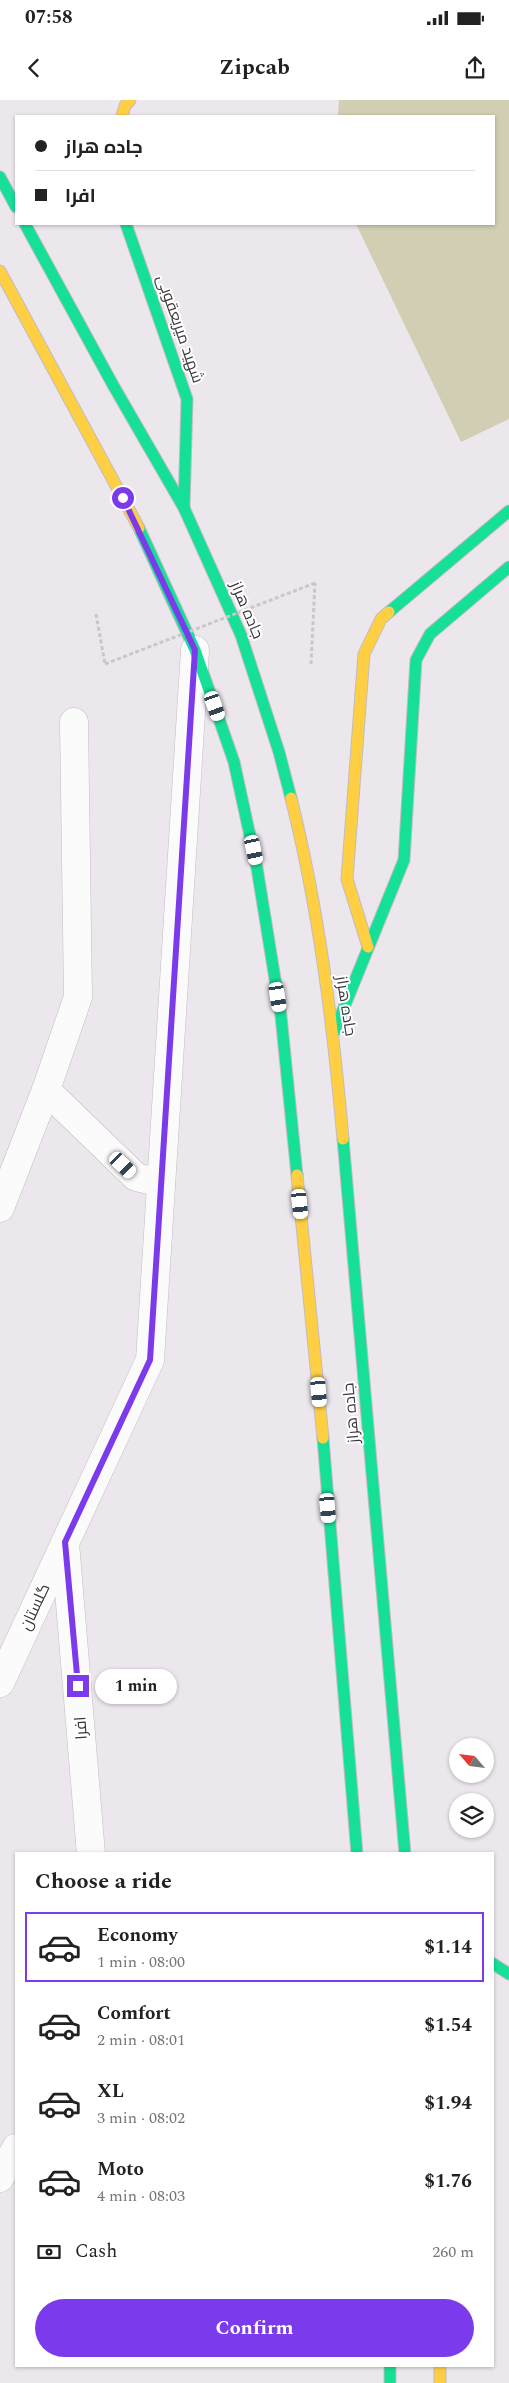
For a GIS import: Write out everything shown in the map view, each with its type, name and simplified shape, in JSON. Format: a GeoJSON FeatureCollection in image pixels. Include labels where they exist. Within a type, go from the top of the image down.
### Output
{"type":"FeatureCollection","features":[{"type":"Feature","properties":{"kind":"main road"},"geometry":{"type":"LineString","coordinates":[[122,115],[125,106],[130,100]]}},
{"type":"Feature","properties":{"kind":"main road"},"geometry":{"type":"LineString","coordinates":[[0,177],[15,205]]}},
{"type":"Feature","properties":{"kind":"main road","name":"جاده هراز"},"geometry":{"type":"LineString","coordinates":[[27,225],[113,385],[184,508],[241,636],[279,752],[306,859],[334,1032],[405,1852]]}},
{"type":"Feature","properties":{"kind":"main road","name":"شهید میریعقوبی"},"geometry":{"type":"LineString","coordinates":[[126,225],[187,399],[184,508]]}},
{"type":"Feature","properties":{"kind":"main road","name":"جاده هراز"},"geometry":{"type":"LineString","coordinates":[[0,271],[140,530],[195,650],[234,762],[258,868],[281,1016],[314,1335],[357,1852]]}},
{"type":"Feature","properties":{"kind":"main road"},"geometry":{"type":"LineString","coordinates":[[368,947],[346,879],[364,654],[381,619],[472,540],[509,511]]}},
{"type":"Feature","properties":{"kind":"main road"},"geometry":{"type":"LineString","coordinates":[[334,1032],[404,860],[416,660],[430,634],[509,566]]}},
{"type":"Feature","properties":{"kind":"main road"},"geometry":{"type":"LineString","coordinates":[[494,1964],[509,1974]]}},
{"type":"Feature","properties":{"kind":"main road"},"geometry":{"type":"LineString","coordinates":[[390,2367],[390,2383]]}},
{"type":"Feature","properties":{"kind":"main road"},"geometry":{"type":"LineString","coordinates":[[440,2367],[440,2383]]}},
{"type":"Feature","properties":{"kind":"street","name":"گلستان"},"geometry":{"type":"LineString","coordinates":[[0,1683],[150,1360],[195,650]]}},
{"type":"Feature","properties":{"kind":"street"},"geometry":{"type":"LineString","coordinates":[[0,1208],[46,1090],[78,997],[74,722]]}},
{"type":"Feature","properties":{"kind":"street"},"geometry":{"type":"LineString","coordinates":[[46,1090],[136,1177],[161,1182]]}},
{"type":"Feature","properties":{"kind":"street","name":"افرا"},"geometry":{"type":"LineString","coordinates":[[65,1542],[91,1852]]}},
{"type":"Feature","properties":{"kind":"street"},"geometry":{"type":"LineString","coordinates":[[0,2178],[15,2150]]}},
{"type":"Feature","properties":{"kind":"path"},"geometry":{"type":"LineString","coordinates":[[96,614],[105,664],[315,583],[311,664]]}},
{"type":"Feature","properties":{"kind":"shaded area"},"geometry":{"type":"Polygon","coordinates":[[[339,100],[509,100],[509,419],[461,442],[356,225],[495,225],[495,115],[338,115],[339,100]]]}},
{"type":"Feature","properties":{"kind":"traffic: fast"},"geometry":{"type":"LineString","coordinates":[[0,177],[15,205]]}},
{"type":"Feature","properties":{"kind":"traffic: fast"},"geometry":{"type":"LineString","coordinates":[[26,225],[113,385],[184,508],[241,635],[279,752],[291,798]]}},
{"type":"Feature","properties":{"kind":"traffic: fast"},"geometry":{"type":"LineString","coordinates":[[126,225],[187,399],[184,508]]}},
{"type":"Feature","properties":{"kind":"traffic: fast"},"geometry":{"type":"LineString","coordinates":[[389,612],[509,511]]}},
{"type":"Feature","properties":{"kind":"traffic: fast"},"geometry":{"type":"LineString","coordinates":[[139,528],[195,650],[234,762],[257,868],[281,1016],[297,1175]]}},
{"type":"Feature","properties":{"kind":"traffic: fast"},"geometry":{"type":"LineString","coordinates":[[334,1032],[404,860],[416,660],[430,634],[509,567]]}},
{"type":"Feature","properties":{"kind":"traffic: fast"},"geometry":{"type":"LineString","coordinates":[[343,1139],[405,1852]]}},
{"type":"Feature","properties":{"kind":"traffic: fast"},"geometry":{"type":"LineString","coordinates":[[323,1438],[357,1852]]}},
{"type":"Feature","properties":{"kind":"traffic: fast"},"geometry":{"type":"LineString","coordinates":[[494,1964],[509,1974]]}},
{"type":"Feature","properties":{"kind":"traffic: fast"},"geometry":{"type":"LineString","coordinates":[[390,2367],[390,2383]]}},
{"type":"Feature","properties":{"kind":"traffic: slow"},"geometry":{"type":"LineString","coordinates":[[122,115],[125,106],[130,100]]}},
{"type":"Feature","properties":{"kind":"traffic: slow"},"geometry":{"type":"LineString","coordinates":[[0,271],[139,528]]}},
{"type":"Feature","properties":{"kind":"traffic: slow"},"geometry":{"type":"LineString","coordinates":[[368,947],[347,879],[364,654],[381,619],[389,612]]}},
{"type":"Feature","properties":{"kind":"traffic: slow"},"geometry":{"type":"LineString","coordinates":[[291,798],[310,882],[324,967],[343,1139]]}},
{"type":"Feature","properties":{"kind":"traffic: slow"},"geometry":{"type":"LineString","coordinates":[[297,1175],[323,1438]]}},
{"type":"Feature","properties":{"kind":"traffic: slow"},"geometry":{"type":"LineString","coordinates":[[440,2367],[440,2383]]}},
{"type":"Feature","properties":{"kind":"route"},"geometry":{"type":"LineString","coordinates":[[78,1686],[65,1542],[150,1360],[195,650],[140,530],[123,498]]}}]}
